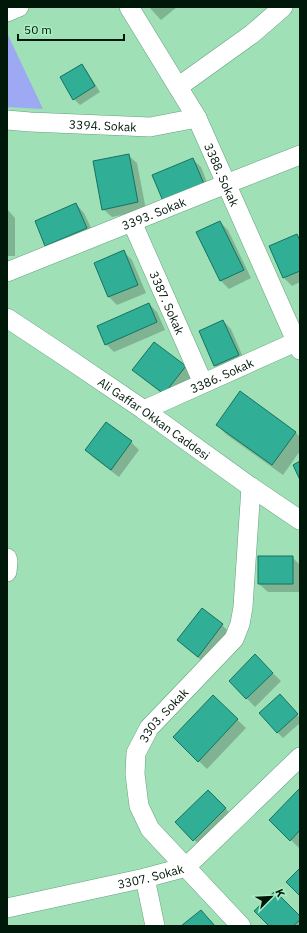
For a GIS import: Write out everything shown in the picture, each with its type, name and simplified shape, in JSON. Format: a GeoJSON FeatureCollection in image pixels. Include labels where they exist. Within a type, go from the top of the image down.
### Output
{"type":"FeatureCollection","features":[{"type":"Feature","properties":{"kind":"street"},"geometry":{"type":"LineString","coordinates":[[7,12],[19,7]]}},
{"type":"Feature","properties":{"kind":"street","name":"3388. Sokak"},"geometry":{"type":"LineString","coordinates":[[129,7],[197,118],[299,344]]}},
{"type":"Feature","properties":{"kind":"street"},"geometry":{"type":"LineString","coordinates":[[178,87],[252,34],[283,7]]}},
{"type":"Feature","properties":{"kind":"street","name":"3394. Sokak"},"geometry":{"type":"LineString","coordinates":[[7,120],[150,127],[197,118]]}},
{"type":"Feature","properties":{"kind":"street","name":"3393. Sokak"},"geometry":{"type":"LineString","coordinates":[[7,272],[300,155]]}},
{"type":"Feature","properties":{"kind":"street","name":"3387. Sokak"},"geometry":{"type":"LineString","coordinates":[[132,222],[203,383]]}},
{"type":"Feature","properties":{"kind":"street","name":"Ali Gaffar Okkan Caddesi"},"geometry":{"type":"LineString","coordinates":[[7,318],[60,352],[300,520]]}},
{"type":"Feature","properties":{"kind":"street","name":"3386. Sokak"},"geometry":{"type":"LineString","coordinates":[[144,410],[203,383],[299,344]]}},
{"type":"Feature","properties":{"kind":"street","name":"3303. Sokak"},"geometry":{"type":"LineString","coordinates":[[241,926],[150,828],[139,806],[135,774],[136,753],[149,728],[234,639],[240,624],[242,607],[251,487]]}},
{"type":"Feature","properties":{"kind":"street"},"geometry":{"type":"LineString","coordinates":[[7,558],[7,572]]}},
{"type":"Feature","properties":{"kind":"street","name":"3307. Sokak"},"geometry":{"type":"LineString","coordinates":[[7,908],[145,878],[186,867],[300,756]]}},
{"type":"Feature","properties":{"kind":"street"},"geometry":{"type":"LineString","coordinates":[[145,878],[154,926]]}},
{"type":"Feature","properties":{"kind":"shaded area"},"geometry":{"type":"Polygon","coordinates":[[[7,33],[43,109],[7,107],[7,33]]]}},
{"type":"Feature","properties":{"kind":"building"},"geometry":{"type":"Polygon","coordinates":[[[82,64],[95,86],[73,100],[60,77],[82,64]]]}},
{"type":"Feature","properties":{"kind":"building"},"geometry":{"type":"Polygon","coordinates":[[[129,154],[138,202],[102,210],[93,161],[129,154]]]}},
{"type":"Feature","properties":{"kind":"building"},"geometry":{"type":"Polygon","coordinates":[[[193,158],[204,184],[163,201],[152,175],[193,158]]]}},
{"type":"Feature","properties":{"kind":"building"},"geometry":{"type":"Polygon","coordinates":[[[76,203],[87,228],[45,246],[35,221],[76,203]]]}},
{"type":"Feature","properties":{"kind":"building"},"geometry":{"type":"Polygon","coordinates":[[[220,221],[244,270],[220,281],[196,232],[220,221]]]}},
{"type":"Feature","properties":{"kind":"building"},"geometry":{"type":"Polygon","coordinates":[[[297,234],[300,241],[300,271],[283,278],[269,246],[297,234]]]}},
{"type":"Feature","properties":{"kind":"building"},"geometry":{"type":"Polygon","coordinates":[[[124,250],[138,285],[108,297],[94,263],[124,250]]]}},
{"type":"Feature","properties":{"kind":"building"},"geometry":{"type":"Polygon","coordinates":[[[149,303],[157,322],[105,345],[97,326],[149,303]]]}},
{"type":"Feature","properties":{"kind":"building"},"geometry":{"type":"Polygon","coordinates":[[[223,320],[239,355],[214,366],[199,331],[223,320]]]}},
{"type":"Feature","properties":{"kind":"building"},"geometry":{"type":"Polygon","coordinates":[[[154,342],[186,366],[164,394],[132,370],[154,342]]]}},
{"type":"Feature","properties":{"kind":"building"},"geometry":{"type":"Polygon","coordinates":[[[240,391],[296,432],[272,465],[216,425],[240,391]]]}},
{"type":"Feature","properties":{"kind":"building"},"geometry":{"type":"Polygon","coordinates":[[[106,422],[132,441],[111,470],[85,450],[106,422]]]}},
{"type":"Feature","properties":{"kind":"building"},"geometry":{"type":"Polygon","coordinates":[[[300,461],[300,480],[293,465],[300,461]]]}},
{"type":"Feature","properties":{"kind":"building"},"geometry":{"type":"Polygon","coordinates":[[[258,556],[293,556],[293,584],[258,584],[258,556]]]}},
{"type":"Feature","properties":{"kind":"building"},"geometry":{"type":"Polygon","coordinates":[[[202,608],[223,624],[198,657],[177,640],[202,608]]]}},
{"type":"Feature","properties":{"kind":"building"},"geometry":{"type":"Polygon","coordinates":[[[255,654],[273,673],[246,699],[229,681],[255,654]]]}},
{"type":"Feature","properties":{"kind":"building"},"geometry":{"type":"Polygon","coordinates":[[[280,694],[298,714],[277,733],[259,713],[280,694]]]}},
{"type":"Feature","properties":{"kind":"building"},"geometry":{"type":"Polygon","coordinates":[[[213,695],[238,719],[198,762],[173,737],[213,695]]]}},
{"type":"Feature","properties":{"kind":"building"},"geometry":{"type":"Polygon","coordinates":[[[300,788],[300,830],[290,841],[269,820],[300,788]]]}},
{"type":"Feature","properties":{"kind":"building"},"geometry":{"type":"Polygon","coordinates":[[[208,790],[226,808],[193,841],[175,822],[208,790]]]}},
{"type":"Feature","properties":{"kind":"building"},"geometry":{"type":"Polygon","coordinates":[[[300,868],[300,896],[286,882],[300,868]]]}},
{"type":"Feature","properties":{"kind":"building"},"geometry":{"type":"Polygon","coordinates":[[[275,891],[300,916],[300,920],[293,926],[269,926],[254,911],[275,891]]]}},
{"type":"Feature","properties":{"kind":"building"},"geometry":{"type":"Polygon","coordinates":[[[201,910],[215,926],[181,926],[201,910]]]}}]}
